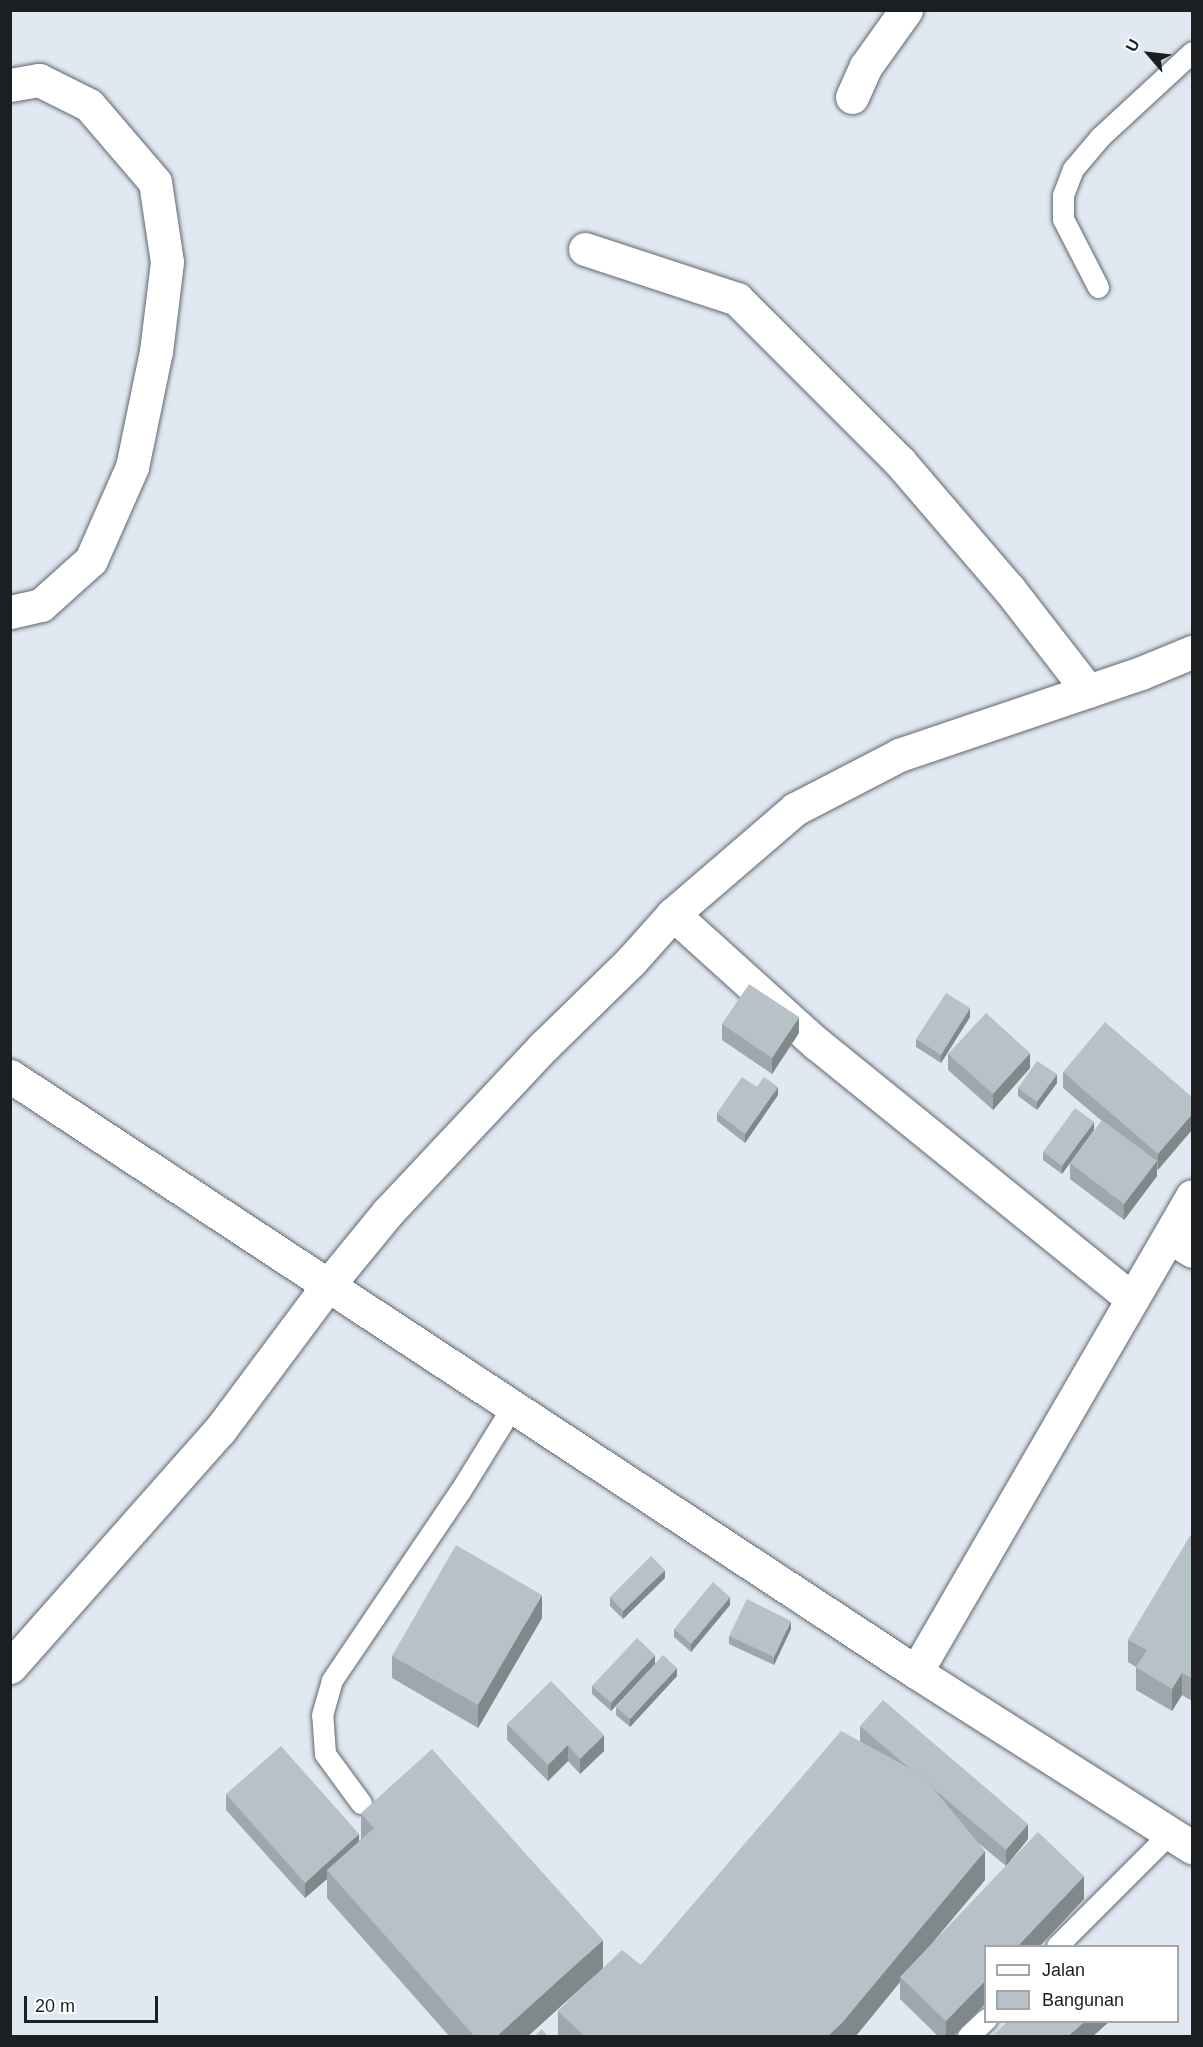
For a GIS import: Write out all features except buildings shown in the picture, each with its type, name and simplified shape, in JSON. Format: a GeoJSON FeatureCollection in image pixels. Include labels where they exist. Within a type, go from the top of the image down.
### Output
{"type":"FeatureCollection","features":[{"type":"Feature","properties":{"kind":"street"},"geometry":{"type":"LineString","coordinates":[[852,97],[866,66],[906,10]]}},
{"type":"Feature","properties":{"kind":"street"},"geometry":{"type":"LineString","coordinates":[[10,85],[39,81],[89,105],[155,182],[166,262],[156,351],[132,467],[91,560],[41,605],[10,612]]}},
{"type":"Feature","properties":{"kind":"street"},"geometry":{"type":"LineString","coordinates":[[585,249],[737,299],[900,462],[1009,589],[1088,691]]}},
{"type":"Feature","properties":{"kind":"street"},"geometry":{"type":"LineString","coordinates":[[10,1667],[220,1430],[329,1284],[388,1212],[544,1046],[631,961],[673,914],[795,809],[899,755],[1088,691],[1192,652]]}},
{"type":"Feature","properties":{"kind":"street"},"geometry":{"type":"LineString","coordinates":[[673,914],[816,1043],[1131,1298]]}},
{"type":"Feature","properties":{"kind":"street"},"geometry":{"type":"LineString","coordinates":[[10,1076],[916,1672],[1181,1840]]}},
{"type":"Feature","properties":{"kind":"street"},"geometry":{"type":"LineString","coordinates":[[916,1672],[1131,1298],[1181,1244],[1192,1196]]}},
{"type":"Feature","properties":{"kind":"lane"},"geometry":{"type":"LineString","coordinates":[[1098,287],[1064,219],[1063,195],[1073,168],[1100,137],[1192,52]]}},
{"type":"Feature","properties":{"kind":"lane"},"geometry":{"type":"LineString","coordinates":[[361,1803],[325,1754],[322,1715],[332,1680],[460,1491],[512,1407]]}},
{"type":"Feature","properties":{"kind":"lane"},"geometry":{"type":"LineString","coordinates":[[1059,1945],[1181,1840]]}},
{"type":"Feature","properties":{"kind":"lane"},"geometry":{"type":"LineString","coordinates":[[968,2037],[984,2021]]}}]}
